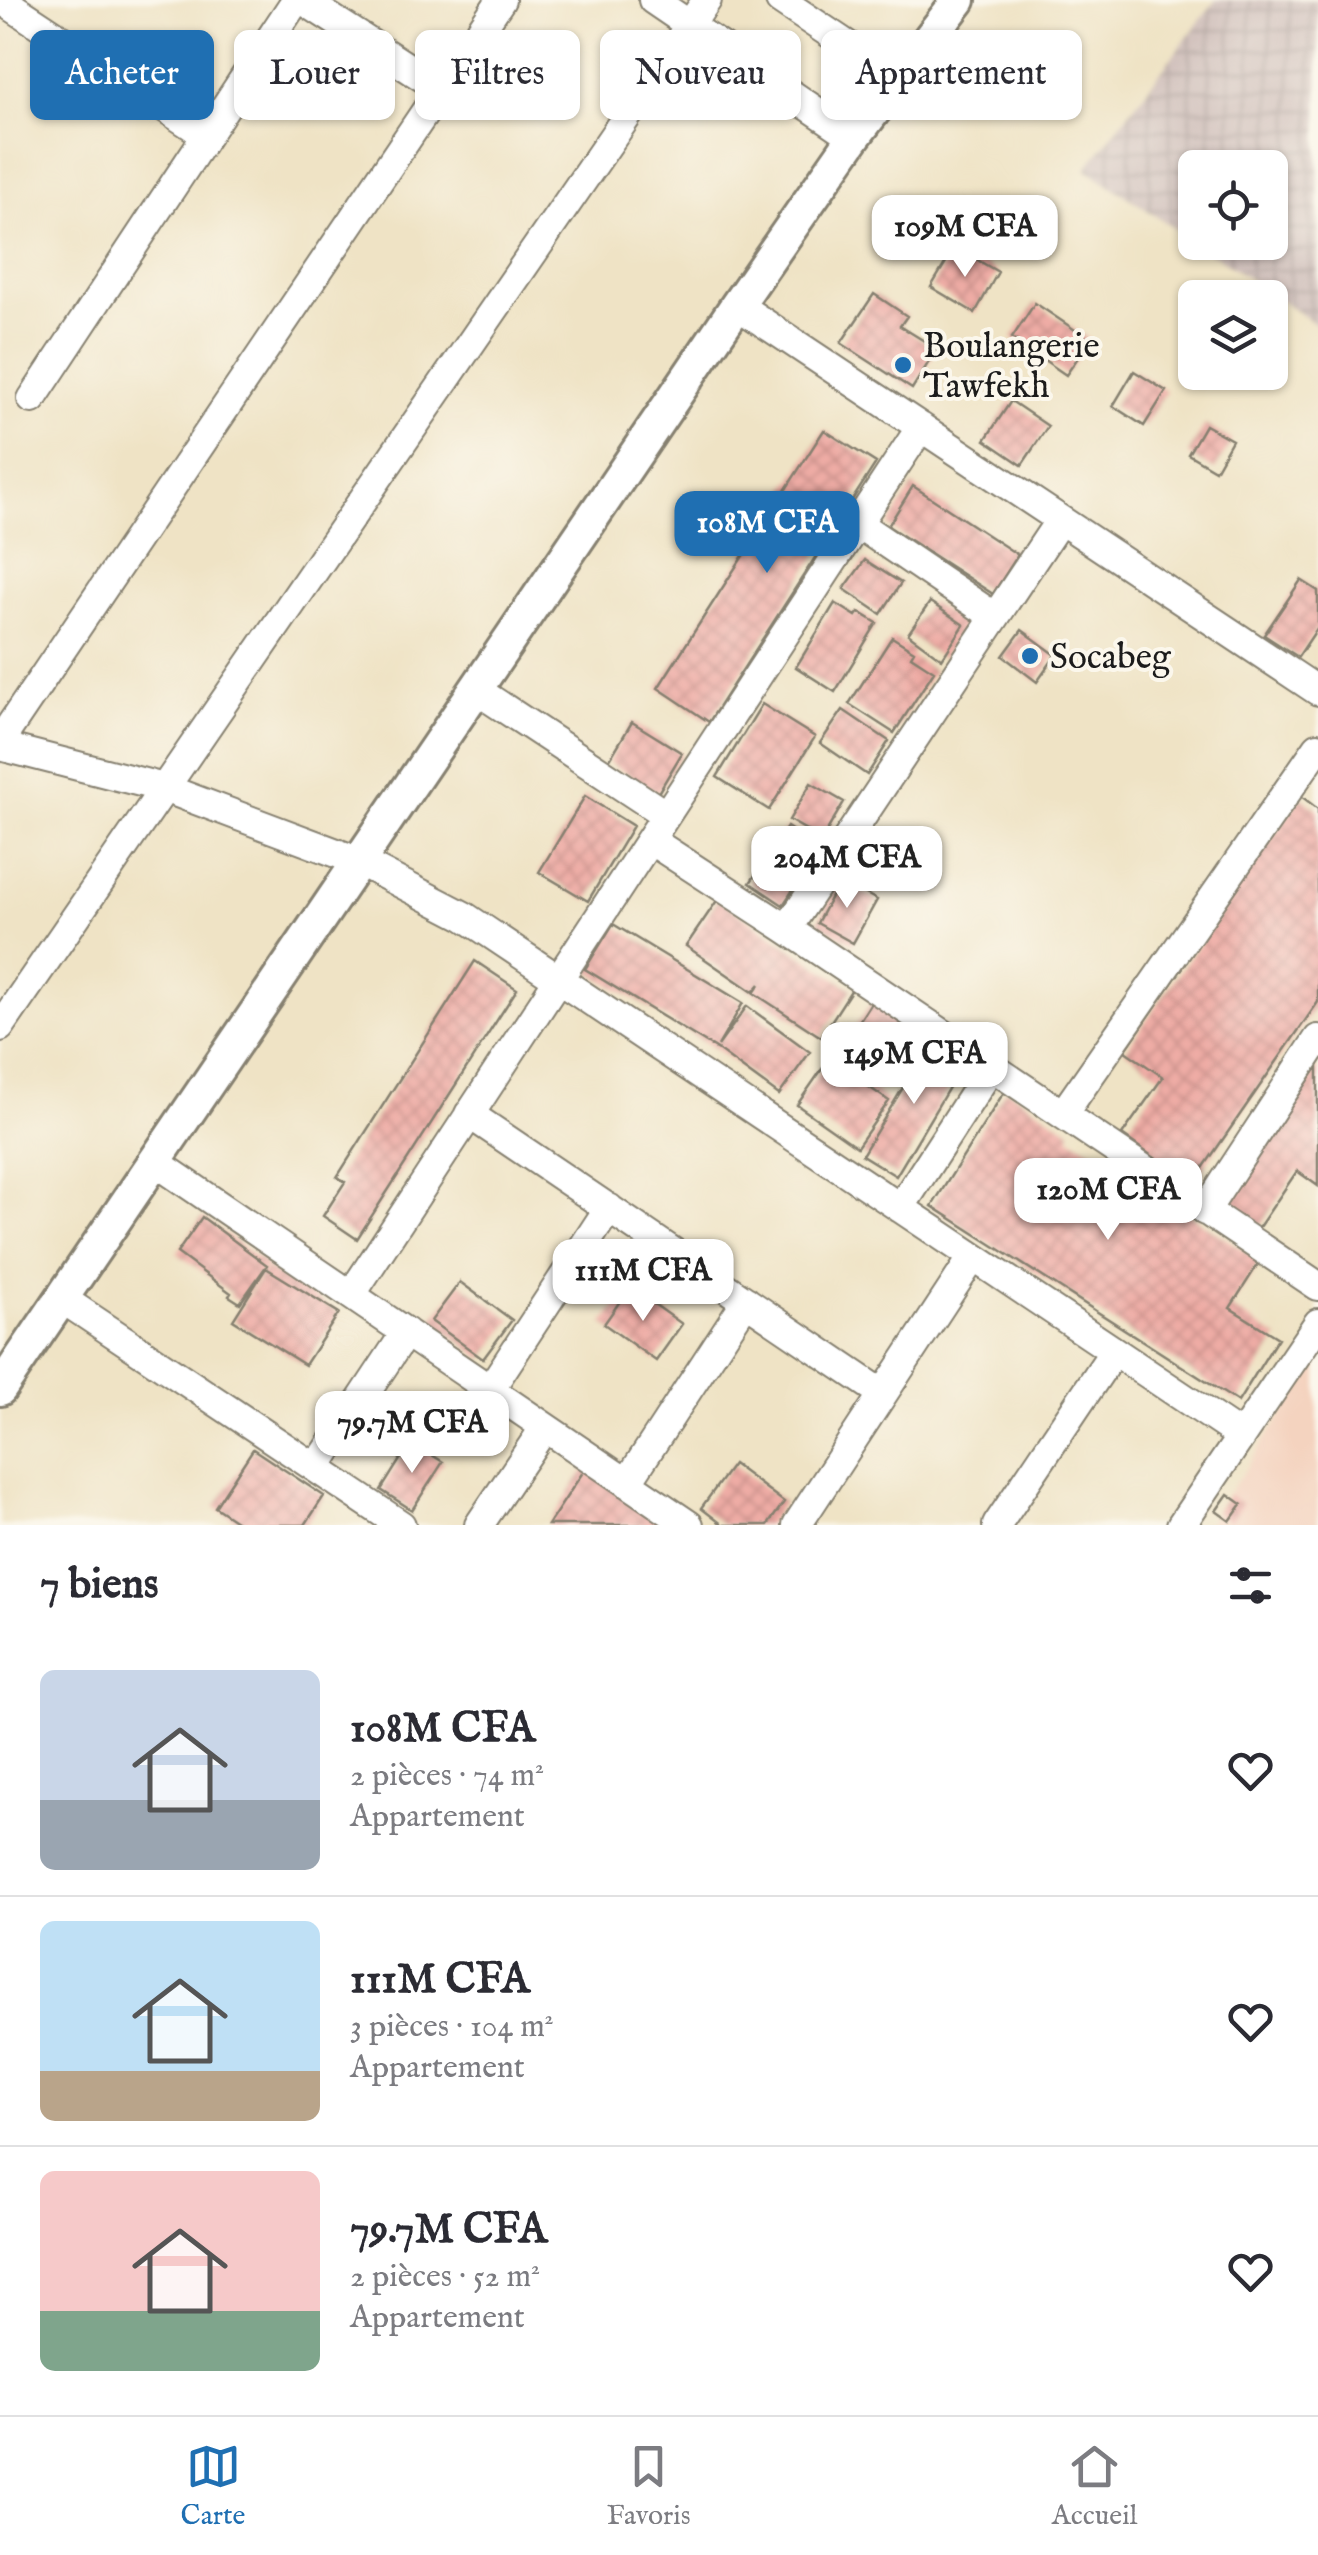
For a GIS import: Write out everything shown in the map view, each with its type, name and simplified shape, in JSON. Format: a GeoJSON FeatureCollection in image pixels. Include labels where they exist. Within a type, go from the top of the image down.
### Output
{"type":"FeatureCollection","features":[{"type":"Feature","properties":{"kind":"street"},"geometry":{"type":"LineString","coordinates":[[2,0],[206,136]]}},
{"type":"Feature","properties":{"kind":"street"},"geometry":{"type":"LineString","coordinates":[[32,399],[299,0],[415,73]]}},
{"type":"Feature","properties":{"kind":"street"},"geometry":{"type":"LineString","coordinates":[[481,30],[501,0]]}},
{"type":"Feature","properties":{"kind":"street"},"geometry":{"type":"LineString","coordinates":[[652,0],[854,137]]}},
{"type":"Feature","properties":{"kind":"street"},"geometry":{"type":"LineString","coordinates":[[0,1027],[707,0]]}},
{"type":"Feature","properties":{"kind":"street"},"geometry":{"type":"LineString","coordinates":[[780,0],[824,30]]}},
{"type":"Feature","properties":{"kind":"street"},"geometry":{"type":"LineString","coordinates":[[936,30],[959,0]]}},
{"type":"Feature","properties":{"kind":"street"},"geometry":{"type":"LineString","coordinates":[[420,120],[0,743],[164,788],[358,862],[464,916],[1241,1436]]}},
{"type":"Feature","properties":{"kind":"street"},"geometry":{"type":"LineString","coordinates":[[0,1389],[736,305],[867,120]]}},
{"type":"Feature","properties":{"kind":"street"},"geometry":{"type":"LineString","coordinates":[[736,305],[1318,692]]}},
{"type":"Feature","properties":{"kind":"street"},"geometry":{"type":"LineString","coordinates":[[350,1295],[921,428]]}},
{"type":"Feature","properties":{"kind":"street"},"geometry":{"type":"LineString","coordinates":[[787,929],[1060,520]]}},
{"type":"Feature","properties":{"kind":"street"},"geometry":{"type":"LineString","coordinates":[[858,524],[995,618]]}},
{"type":"Feature","properties":{"kind":"street"},"geometry":{"type":"LineString","coordinates":[[475,689],[666,815]]}},
{"type":"Feature","properties":{"kind":"street"},"geometry":{"type":"LineString","coordinates":[[1062,1114],[1318,747]]}},
{"type":"Feature","properties":{"kind":"street"},"geometry":{"type":"LineString","coordinates":[[650,840],[1318,1286]]}},
{"type":"Feature","properties":{"kind":"street"},"geometry":{"type":"LineString","coordinates":[[1205,1210],[1318,1039]]}},
{"type":"Feature","properties":{"kind":"street"},"geometry":{"type":"LineString","coordinates":[[900,1208],[992,1066]]}},
{"type":"Feature","properties":{"kind":"street"},"geometry":{"type":"LineString","coordinates":[[469,1114],[883,1394]]}},
{"type":"Feature","properties":{"kind":"street"},"geometry":{"type":"LineString","coordinates":[[154,1161],[688,1525]]}},
{"type":"Feature","properties":{"kind":"street"},"geometry":{"type":"LineString","coordinates":[[490,1390],[608,1208]]}},
{"type":"Feature","properties":{"kind":"street"},"geometry":{"type":"LineString","coordinates":[[797,1525],[973,1256]]}},
{"type":"Feature","properties":{"kind":"street"},"geometry":{"type":"LineString","coordinates":[[61,1298],[401,1525]]}},
{"type":"Feature","properties":{"kind":"street"},"geometry":{"type":"LineString","coordinates":[[626,1483],[746,1301]]}},
{"type":"Feature","properties":{"kind":"street"},"geometry":{"type":"LineString","coordinates":[[1181,1525],[1318,1323]]}},
{"type":"Feature","properties":{"kind":"street"},"geometry":{"type":"LineString","coordinates":[[316,1468],[406,1332]]}},
{"type":"Feature","properties":{"kind":"street"},"geometry":{"type":"LineString","coordinates":[[997,1525],[1114,1351]]}},
{"type":"Feature","properties":{"kind":"street"},"geometry":{"type":"LineString","coordinates":[[479,1525],[544,1427]]}},
{"type":"Feature","properties":{"kind":"shaded area"},"geometry":{"type":"Polygon","coordinates":[[[1216,0],[1318,0],[1318,326],[1288,306],[1288,280],[1250,280],[1220,260],[1288,260],[1288,150],[1178,150],[1178,231],[1086,169],[1216,0]]]}},
{"type":"Feature","properties":{"kind":"shaded area"},"geometry":{"type":"Polygon","coordinates":[[[1318,1362],[1318,1525],[1207,1525],[1228,1494],[1318,1362]]]}},
{"type":"Feature","properties":{"kind":"building"},"geometry":{"type":"Polygon","coordinates":[[[955,247],[998,272],[975,313],[931,287],[955,247]]]}},
{"type":"Feature","properties":{"kind":"building"},"geometry":{"type":"Polygon","coordinates":[[[874,294],[907,316],[900,326],[937,349],[912,389],[841,343],[874,294]]]}},
{"type":"Feature","properties":{"kind":"building"},"geometry":{"type":"Polygon","coordinates":[[[1035,303],[1090,340],[1066,375],[1012,338],[1035,303]]]}},
{"type":"Feature","properties":{"kind":"building"},"geometry":{"type":"Polygon","coordinates":[[[1134,371],[1166,391],[1144,426],[1113,406],[1134,371]]]}},
{"type":"Feature","properties":{"kind":"building"},"geometry":{"type":"Polygon","coordinates":[[[1011,401],[1048,426],[1022,465],[985,440],[1011,401]]]}},
{"type":"Feature","properties":{"kind":"building"},"geometry":{"type":"Polygon","coordinates":[[[1205,425],[1232,440],[1215,470],[1188,454],[1205,425]]]}},
{"type":"Feature","properties":{"kind":"building"},"geometry":{"type":"Polygon","coordinates":[[[824,430],[876,463],[709,722],[658,688],[824,430]]]}},
{"type":"Feature","properties":{"kind":"building"},"geometry":{"type":"Polygon","coordinates":[[[913,486],[1018,555],[993,594],[888,526],[913,486]]]}},
{"type":"Feature","properties":{"kind":"building"},"geometry":{"type":"Polygon","coordinates":[[[865,560],[901,583],[881,614],[844,589],[865,560]]]}},
{"type":"Feature","properties":{"kind":"building"},"geometry":{"type":"Polygon","coordinates":[[[1301,580],[1318,591],[1318,627],[1298,657],[1264,635],[1301,580]]]}},
{"type":"Feature","properties":{"kind":"building"},"geometry":{"type":"Polygon","coordinates":[[[930,602],[964,625],[942,659],[908,634],[930,602]]]}},
{"type":"Feature","properties":{"kind":"building"},"geometry":{"type":"Polygon","coordinates":[[[835,603],[877,623],[835,692],[796,667],[835,603]]]}},
{"type":"Feature","properties":{"kind":"building","name":"Socabeg"},"geometry":{"type":"Polygon","coordinates":[[[1022,630],[1056,655],[1037,682],[1003,656],[1022,630]]]}},
{"type":"Feature","properties":{"kind":"building"},"geometry":{"type":"Polygon","coordinates":[[[892,637],[934,671],[894,733],[849,704],[892,637]]]}},
{"type":"Feature","properties":{"kind":"building"},"geometry":{"type":"Polygon","coordinates":[[[762,704],[815,737],[769,810],[717,777],[762,704]]]}},
{"type":"Feature","properties":{"kind":"building"},"geometry":{"type":"Polygon","coordinates":[[[843,710],[889,741],[867,775],[820,743],[843,710]]]}},
{"type":"Feature","properties":{"kind":"building"},"geometry":{"type":"Polygon","coordinates":[[[632,722],[682,753],[658,793],[608,762],[632,722]]]}},
{"type":"Feature","properties":{"kind":"building"},"geometry":{"type":"Polygon","coordinates":[[[811,783],[844,802],[822,839],[789,820],[811,783]]]}},
{"type":"Feature","properties":{"kind":"building"},"geometry":{"type":"Polygon","coordinates":[[[585,796],[633,826],[588,901],[539,872],[585,796]]]}},
{"type":"Feature","properties":{"kind":"building"},"geometry":{"type":"Polygon","coordinates":[[[1301,796],[1318,809],[1318,1002],[1192,1184],[1122,1135],[1163,1077],[1125,1051],[1301,796]]]}},
{"type":"Feature","properties":{"kind":"building"},"geometry":{"type":"Polygon","coordinates":[[[787,827],[820,849],[783,905],[750,883],[787,827]]]}},
{"type":"Feature","properties":{"kind":"building"},"geometry":{"type":"Polygon","coordinates":[[[840,880],[877,900],[853,943],[817,923],[840,880]]]}},
{"type":"Feature","properties":{"kind":"building"},"geometry":{"type":"Polygon","coordinates":[[[718,899],[852,989],[821,1037],[754,993],[760,984],[753,992],[686,946],[718,899]]]}},
{"type":"Feature","properties":{"kind":"building"},"geometry":{"type":"Polygon","coordinates":[[[613,924],[743,1003],[718,1046],[747,1006],[810,1052],[779,1095],[716,1049],[585,969],[613,924]]]}},
{"type":"Feature","properties":{"kind":"building"},"geometry":{"type":"Polygon","coordinates":[[[475,961],[517,989],[357,1239],[323,1216],[345,1182],[337,1177],[475,961]]]}},
{"type":"Feature","properties":{"kind":"building"},"geometry":{"type":"Polygon","coordinates":[[[872,1001],[925,1036],[894,1085],[840,1051],[872,1001]]]}},
{"type":"Feature","properties":{"kind":"building"},"geometry":{"type":"Polygon","coordinates":[[[933,1038],[966,1059],[896,1176],[862,1155],[933,1038]]]}},
{"type":"Feature","properties":{"kind":"building"},"geometry":{"type":"Polygon","coordinates":[[[829,1059],[889,1101],[857,1147],[797,1105],[829,1059]]]}},
{"type":"Feature","properties":{"kind":"building"},"geometry":{"type":"Polygon","coordinates":[[[1318,1066],[1318,1186],[1297,1171],[1257,1230],[1223,1207],[1318,1066]]]}},
{"type":"Feature","properties":{"kind":"building"},"geometry":{"type":"Polygon","coordinates":[[[1006,1089],[1072,1131],[1069,1136],[1260,1261],[1230,1308],[1278,1338],[1238,1402],[932,1206],[1006,1089]]]}},
{"type":"Feature","properties":{"kind":"building"},"geometry":{"type":"Polygon","coordinates":[[[202,1217],[267,1265],[240,1303],[177,1253],[202,1217]]]}},
{"type":"Feature","properties":{"kind":"building"},"geometry":{"type":"Polygon","coordinates":[[[266,1268],[339,1313],[305,1365],[233,1320],[266,1268]]]}},
{"type":"Feature","properties":{"kind":"building"},"geometry":{"type":"Polygon","coordinates":[[[460,1282],[512,1320],[483,1359],[431,1321],[460,1282]]]}},
{"type":"Feature","properties":{"kind":"building"},"geometry":{"type":"Polygon","coordinates":[[[630,1287],[682,1324],[656,1361],[604,1324],[630,1287]]]}},
{"type":"Feature","properties":{"kind":"building"},"geometry":{"type":"Polygon","coordinates":[[[411,1442],[443,1462],[412,1510],[381,1490],[411,1442]]]}},
{"type":"Feature","properties":{"kind":"building"},"geometry":{"type":"Polygon","coordinates":[[[253,1449],[324,1496],[305,1525],[242,1525],[215,1507],[253,1449]]]}},
{"type":"Feature","properties":{"kind":"building"},"geometry":{"type":"Polygon","coordinates":[[[733,1464],[784,1502],[768,1525],[723,1525],[701,1508],[733,1464]]]}},
{"type":"Feature","properties":{"kind":"building"},"geometry":{"type":"Polygon","coordinates":[[[585,1469],[667,1525],[548,1525],[585,1469]]]}},
{"type":"Feature","properties":{"kind":"building"},"geometry":{"type":"Polygon","coordinates":[[[1228,1494],[1242,1504],[1230,1521],[1216,1511],[1228,1494]]]}},
{"type":"Feature","properties":{"kind":"place","name":"Boulangerie Tawfekh"},"geometry":{"type":"Point","coordinates":[903,365]}},
{"type":"Feature","properties":{"kind":"place","name":"Socabeg"},"geometry":{"type":"Point","coordinates":[1030,656]}}]}
